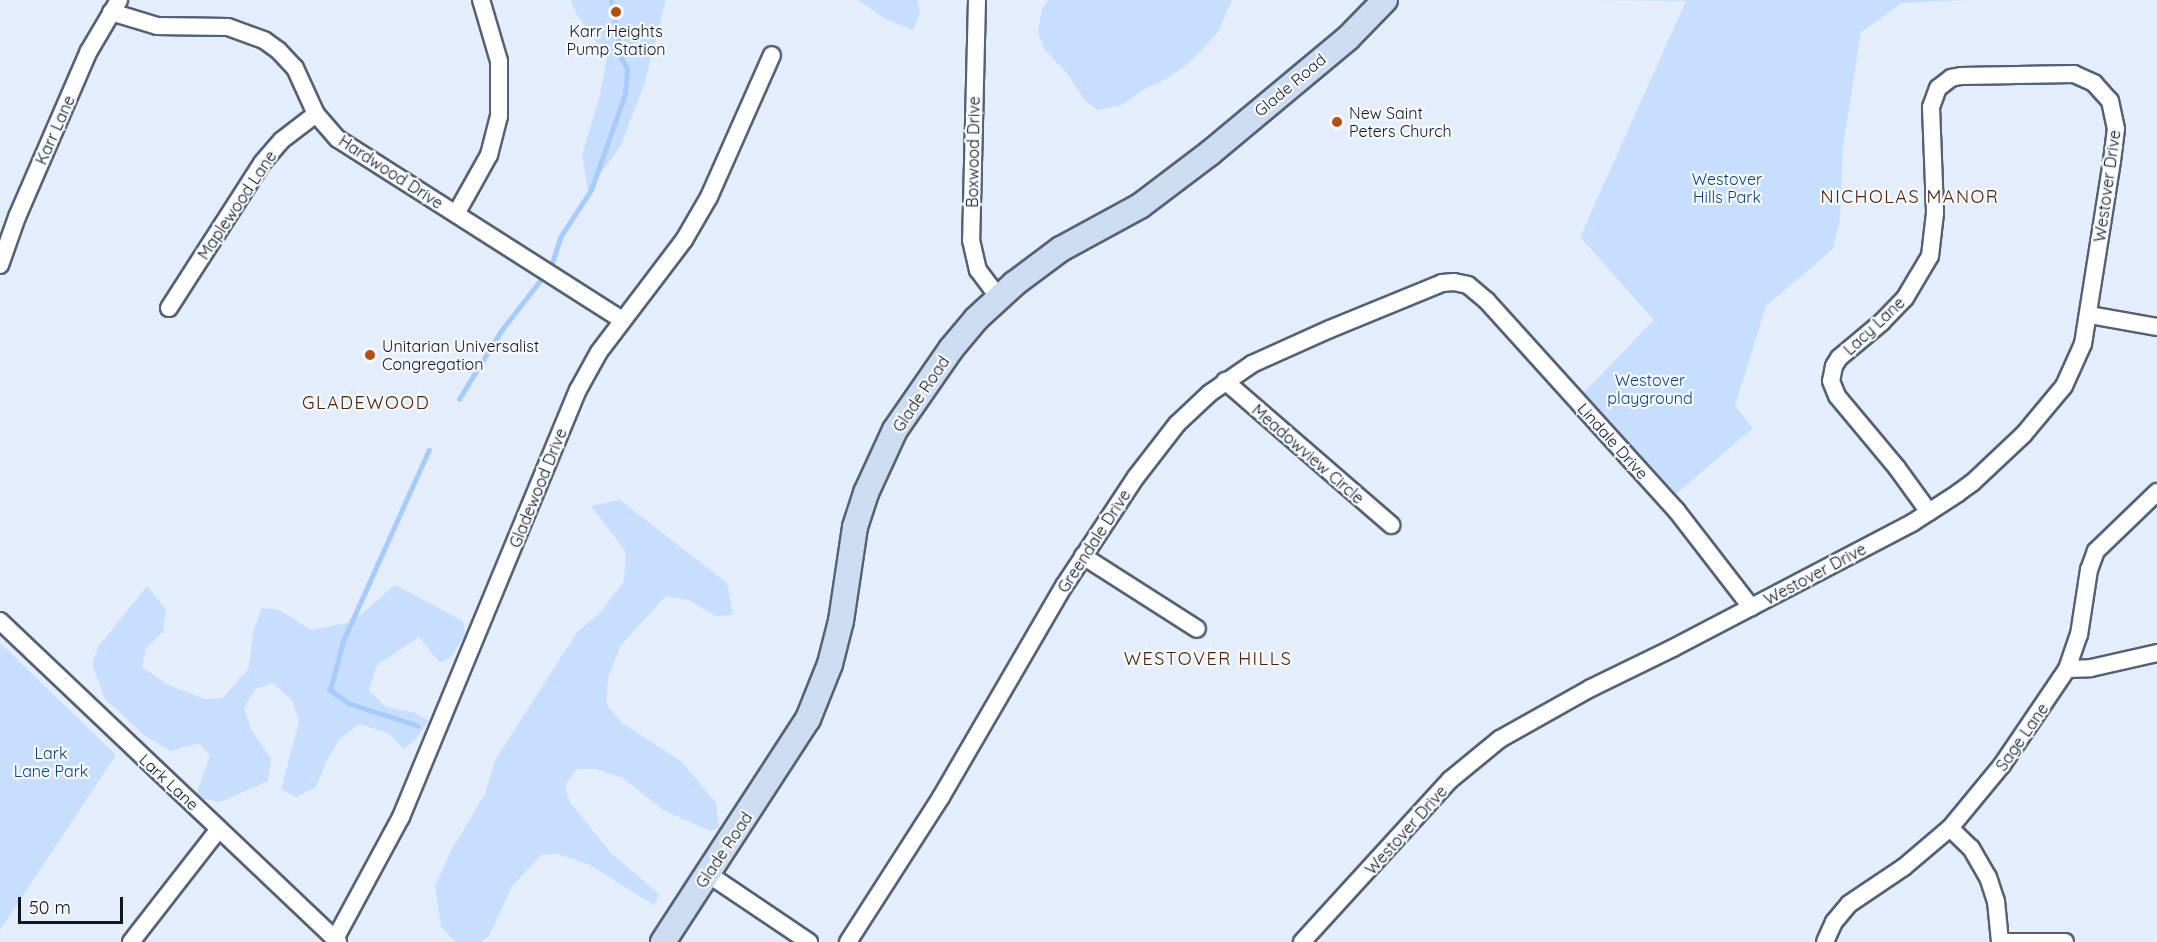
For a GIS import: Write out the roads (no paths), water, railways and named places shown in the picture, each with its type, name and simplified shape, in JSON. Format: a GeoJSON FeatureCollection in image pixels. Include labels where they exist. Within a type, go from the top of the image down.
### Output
{"type":"FeatureCollection","features":[{"type":"Feature","properties":{"kind":"street"},"geometry":{"type":"LineString","coordinates":[[456,214],[489,154],[500,116],[499,61],[481,0]]}},
{"type":"Feature","properties":{"kind":"street","name":"Boxwood Drive"},"geometry":{"type":"LineString","coordinates":[[977,0],[971,240],[978,270],[998,297]]}},
{"type":"Feature","properties":{"kind":"street","name":"Glade Road"},"geometry":{"type":"LineString","coordinates":[[663,942],[799,735],[819,695],[841,621],[855,527],[881,458],[908,410],[951,349],[998,297],[1061,249],[1140,206],[1210,153],[1348,38],[1385,0]]}},
{"type":"Feature","properties":{"kind":"street","name":"Hardwood Drive"},"geometry":{"type":"LineString","coordinates":[[115,6],[157,26],[228,27],[264,40],[278,50],[295,68],[316,114],[338,139],[622,320]]}},
{"type":"Feature","properties":{"kind":"street","name":"Karr Lane"},"geometry":{"type":"LineString","coordinates":[[0,265],[17,217],[89,51],[115,6]]}},
{"type":"Feature","properties":{"kind":"street","name":"Gladewood Drive"},"geometry":{"type":"LineString","coordinates":[[337,940],[400,818],[578,390],[599,352],[684,240],[709,197],[772,55]]}},
{"type":"Feature","properties":{"kind":"street","name":"Lacy Lane"},"geometry":{"type":"LineString","coordinates":[[1929,512],[1897,468],[1837,396],[1831,381],[1838,360],[1896,309],[1916,282],[1930,256],[1935,219],[1932,99],[1942,84],[1961,76],[2063,73],[2089,80]]}},
{"type":"Feature","properties":{"kind":"street","name":"Westover Drive"},"geometry":{"type":"LineString","coordinates":[[1302,942],[1450,780],[1485,750],[1560,704],[1751,607],[1929,512],[1986,471],[2048,407],[2064,386],[2076,363],[2090,315],[2116,129],[2110,101],[2089,80]]}},
{"type":"Feature","properties":{"kind":"street","name":"Maplewood Lane"},"geometry":{"type":"LineString","coordinates":[[169,308],[262,163],[282,140],[316,114]]}},
{"type":"Feature","properties":{"kind":"street","name":"Greendale Drive"},"geometry":{"type":"LineString","coordinates":[[848,942],[940,797],[1083,556],[1165,439],[1190,410],[1225,381],[1283,349],[1443,283],[1465,285]]}},
{"type":"Feature","properties":{"kind":"street","name":"Lindale Drive"},"geometry":{"type":"LineString","coordinates":[[1465,285],[1487,301],[1676,510],[1751,607]]}},
{"type":"Feature","properties":{"kind":"street"},"geometry":{"type":"LineString","coordinates":[[2090,315],[2157,327]]}},
{"type":"Feature","properties":{"kind":"street","name":"Meadowview Circle"},"geometry":{"type":"LineString","coordinates":[[1225,381],[1391,525]]}},
{"type":"Feature","properties":{"kind":"street","name":"Sage Lane"},"geometry":{"type":"LineString","coordinates":[[1825,942],[1834,922],[1849,904],[1904,867],[1950,828],[2002,765],[2067,669],[2079,635],[2090,570],[2096,551],[2157,492]]}},
{"type":"Feature","properties":{"kind":"street"},"geometry":{"type":"LineString","coordinates":[[1083,556],[1197,629]]}},
{"type":"Feature","properties":{"kind":"street","name":"Lark Lane"},"geometry":{"type":"LineString","coordinates":[[0,621],[337,940]]}},
{"type":"Feature","properties":{"kind":"street"},"geometry":{"type":"LineString","coordinates":[[2067,669],[2091,668],[2157,653]]}},
{"type":"Feature","properties":{"kind":"street"},"geometry":{"type":"LineString","coordinates":[[1950,828],[1971,848],[1988,877],[1996,901],[2000,942],[2065,942]]}},
{"type":"Feature","properties":{"kind":"street"},"geometry":{"type":"LineString","coordinates":[[131,942],[219,829]]}},
{"type":"Feature","properties":{"kind":"street"},"geometry":{"type":"LineString","coordinates":[[708,874],[810,942]]}},
{"type":"Feature","properties":{"kind":"waterway"},"geometry":{"type":"LineString","coordinates":[[552,263],[561,236],[591,190],[625,94],[627,69],[621,58],[611,0]]}},
{"type":"Feature","properties":{"kind":"waterway"},"geometry":{"type":"LineString","coordinates":[[459,399],[501,331],[539,282]]}},
{"type":"Feature","properties":{"kind":"waterway"},"geometry":{"type":"LineString","coordinates":[[418,726],[349,704],[330,690],[343,641],[429,450]]}},
{"type":"Feature","properties":{"kind":"place","name":"Karr Heights Pump Station"},"geometry":{"type":"Point","coordinates":[616,12]}},
{"type":"Feature","properties":{"kind":"place","name":"New Saint Peters Church"},"geometry":{"type":"Point","coordinates":[1337,122]}},
{"type":"Feature","properties":{"kind":"place","name":"Unitarian Universalist Congregation"},"geometry":{"type":"Point","coordinates":[370,355]}},
{"type":"Feature","properties":{"kind":"district","name":"NICHOLAS MANOR"},"geometry":{"type":"Point","coordinates":[1910,197]}},
{"type":"Feature","properties":{"kind":"district","name":"GLADEWOOD"},"geometry":{"type":"Point","coordinates":[366,403]}},
{"type":"Feature","properties":{"kind":"district","name":"WESTOVER HILLS"},"geometry":{"type":"Point","coordinates":[1208,659]}},
{"type":"Feature","properties":{"kind":"park label","name":"Westover Hills Park"},"geometry":{"type":"Point","coordinates":[1727,188]}},
{"type":"Feature","properties":{"kind":"park label","name":"Westover playground"},"geometry":{"type":"Point","coordinates":[1650,389]}},
{"type":"Feature","properties":{"kind":"park label","name":"Lark Lane Park"},"geometry":{"type":"Point","coordinates":[51,762]}}]}
